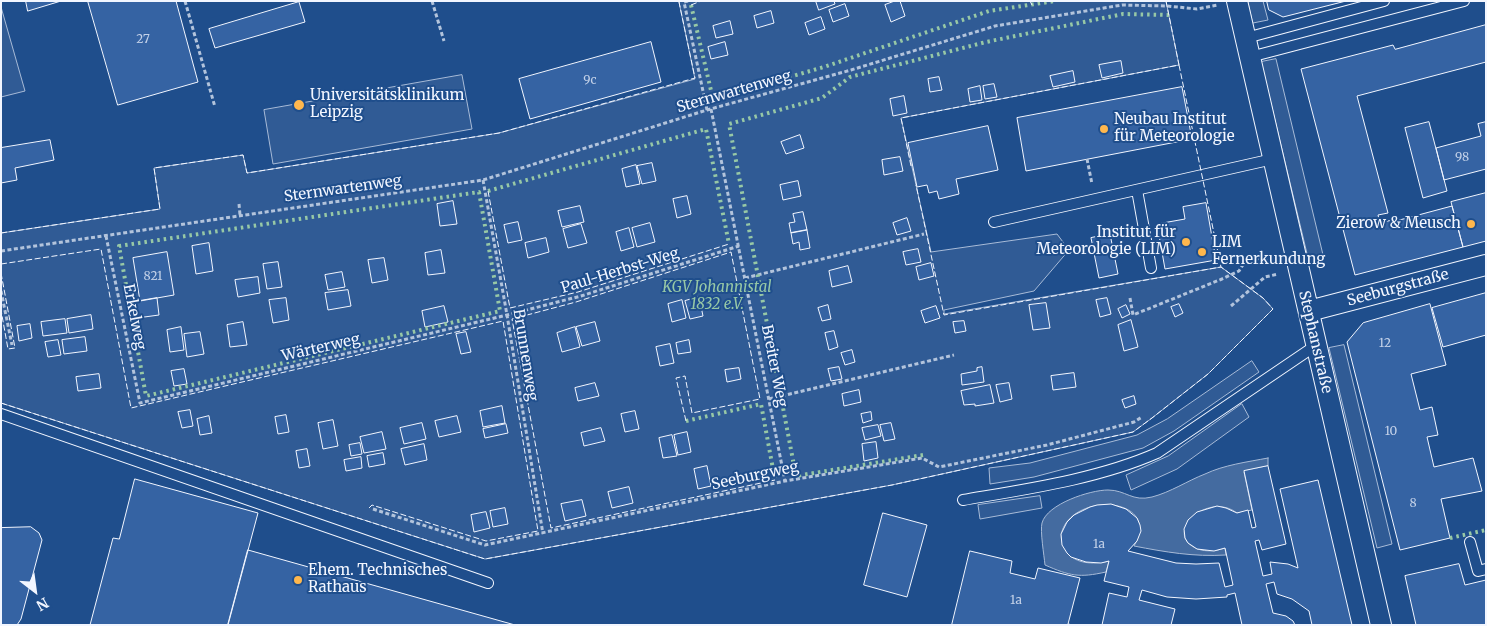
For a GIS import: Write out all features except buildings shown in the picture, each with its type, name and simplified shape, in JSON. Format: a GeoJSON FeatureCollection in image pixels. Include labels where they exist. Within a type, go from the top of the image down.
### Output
{"type":"FeatureCollection","features":[{"type":"Feature","properties":{"kind":"street","name":"Stephanstraße"},"geometry":{"type":"LineString","coordinates":[[1230,2],[1248,47],[1309,311],[1315,346],[1381,625]]}},
{"type":"Feature","properties":{"kind":"street","name":"Seeburgstraße"},"geometry":{"type":"LineString","coordinates":[[1309,311],[1486,265]]}},
{"type":"Feature","properties":{"kind":"lane"},"geometry":{"type":"LineString","coordinates":[[1248,47],[1384,1]]}},
{"type":"Feature","properties":{"kind":"lane"},"geometry":{"type":"LineString","coordinates":[[1248,47],[1464,1]]}},
{"type":"Feature","properties":{"kind":"lane"},"geometry":{"type":"LineString","coordinates":[[994,222],[1273,159]]}},
{"type":"Feature","properties":{"kind":"lane"},"geometry":{"type":"LineString","coordinates":[[1137,190],[1151,268]]}},
{"type":"Feature","properties":{"kind":"lane"},"geometry":{"type":"LineString","coordinates":[[963,500],[1044,486],[1133,464],[1157,453],[1315,346]]}},
{"type":"Feature","properties":{"kind":"lane"},"geometry":{"type":"LineString","coordinates":[[1,414],[488,583]]}},
{"type":"Feature","properties":{"kind":"lane"},"geometry":{"type":"LineString","coordinates":[[1470,542],[1478,571],[1486,570]]}},
{"type":"Feature","properties":{"kind":"path"},"geometry":{"type":"LineString","coordinates":[[185,1],[215,107]]}},
{"type":"Feature","properties":{"kind":"path"},"geometry":{"type":"LineString","coordinates":[[432,1],[444,41]]}},
{"type":"Feature","properties":{"kind":"path","name":"Breiter Weg"},"geometry":{"type":"LineString","coordinates":[[688,1],[684,2],[745,278],[785,481]]}},
{"type":"Feature","properties":{"kind":"path","name":"Sternwartenweg"},"geometry":{"type":"LineString","coordinates":[[106,236],[483,180],[709,110],[852,70],[994,26],[1122,5],[1197,9],[1230,2]]}},
{"type":"Feature","properties":{"kind":"path"},"geometry":{"type":"LineString","coordinates":[[1087,159],[1095,200]]}},
{"type":"Feature","properties":{"kind":"path","name":"Brunnenweg"},"geometry":{"type":"LineString","coordinates":[[483,180],[543,534]]}},
{"type":"Feature","properties":{"kind":"path"},"geometry":{"type":"LineString","coordinates":[[239,204],[240,215]]}},
{"type":"Feature","properties":{"kind":"path"},"geometry":{"type":"LineString","coordinates":[[745,278],[924,234]]}},
{"type":"Feature","properties":{"kind":"path"},"geometry":{"type":"LineString","coordinates":[[1,251],[106,236]]}},
{"type":"Feature","properties":{"kind":"path","name":"Erkelweg"},"geometry":{"type":"LineString","coordinates":[[106,236],[140,402]]}},
{"type":"Feature","properties":{"kind":"path","name":"Paul-Herbst-Weg"},"geometry":{"type":"LineString","coordinates":[[507,315],[581,296],[738,246]]}},
{"type":"Feature","properties":{"kind":"path"},"geometry":{"type":"LineString","coordinates":[[1130,298],[1133,315],[1222,279],[1238,271],[1244,263],[1261,258],[1274,262],[1278,274]]}},
{"type":"Feature","properties":{"kind":"path"},"geometry":{"type":"LineString","coordinates":[[1231,306],[1265,277],[1298,269]]}},
{"type":"Feature","properties":{"kind":"path"},"geometry":{"type":"LineString","coordinates":[[1,291],[12,345]]}},
{"type":"Feature","properties":{"kind":"path","name":"Wärterweg"},"geometry":{"type":"LineString","coordinates":[[140,402],[507,315]]}},
{"type":"Feature","properties":{"kind":"path"},"geometry":{"type":"LineString","coordinates":[[769,400],[954,355]]}},
{"type":"Feature","properties":{"kind":"path","name":"Seeburgweg"},"geometry":{"type":"LineString","coordinates":[[373,509],[485,545],[785,481],[922,458],[939,467],[1047,445],[1134,422],[1142,417]]}},
{"type":"Feature","properties":{"kind":"shaded area","name":"KGV Johannistal 1832 e.V."},"geometry":{"type":"Polygon","coordinates":[[[1166,1],[1179,65],[901,118],[931,252],[1057,234],[1069,250],[1034,291],[944,310],[944,314],[1221,267],[1263,298],[1273,309],[1208,374],[1133,432],[892,485],[485,559],[1,403],[1,233],[160,209],[154,168],[243,155],[247,173],[499,133],[695,79],[679,2],[1166,1]]]}},
{"type":"Feature","properties":{"kind":"shaded area"},"geometry":{"type":"Polygon","coordinates":[[[1248,1],[1263,1],[1268,20],[1253,23],[1248,1]]]}},
{"type":"Feature","properties":{"kind":"shaded area"},"geometry":{"type":"Polygon","coordinates":[[[1,7],[25,91],[1,97],[1,7]]]}},
{"type":"Feature","properties":{"kind":"shaded area"},"geometry":{"type":"Polygon","coordinates":[[[1276,59],[1324,259],[1309,262],[1261,62],[1276,59]]]}},
{"type":"Feature","properties":{"kind":"shaded area"},"geometry":{"type":"Polygon","coordinates":[[[462,75],[472,129],[273,164],[264,110],[462,75]]]}},
{"type":"Feature","properties":{"kind":"shaded area"},"geometry":{"type":"Polygon","coordinates":[[[1344,345],[1392,544],[1377,548],[1329,348],[1344,345]]]}},
{"type":"Feature","properties":{"kind":"shaded area"},"geometry":{"type":"Polygon","coordinates":[[[1252,361],[1259,372],[1174,431],[1143,448],[1034,477],[990,484],[989,468],[1030,463],[1137,435],[1167,419],[1252,361]]]}},
{"type":"Feature","properties":{"kind":"shaded area"},"geometry":{"type":"Polygon","coordinates":[[[1242,404],[1249,417],[1177,469],[1131,490],[1126,475],[1168,456],[1242,404]]]}},
{"type":"Feature","properties":{"kind":"shaded area"},"geometry":{"type":"Polygon","coordinates":[[[1268,458],[1268,466],[1244,472],[1252,510],[1237,513],[1225,507],[1213,507],[1192,517],[1186,525],[1184,534],[1188,542],[1204,551],[1225,548],[1226,555],[1191,555],[1134,546],[1139,531],[1137,519],[1130,511],[1118,506],[1104,505],[1090,507],[1076,513],[1066,523],[1061,535],[1062,543],[1073,558],[1082,562],[1093,563],[1109,561],[1106,572],[1075,575],[1061,572],[1045,565],[1042,523],[1052,510],[1070,499],[1091,492],[1108,490],[1139,498],[1152,497],[1220,468],[1268,458]]]}},
{"type":"Feature","properties":{"kind":"shaded area"},"geometry":{"type":"Polygon","coordinates":[[[1040,496],[1042,508],[980,519],[978,505],[1040,496]]]}},
{"type":"Feature","properties":{"kind":"hedge"},"geometry":{"type":"LineString","coordinates":[[691,5],[713,99],[824,67],[989,11],[1055,1]]}},
{"type":"Feature","properties":{"kind":"hedge"},"geometry":{"type":"LineString","coordinates":[[923,455],[796,476],[729,124],[822,98],[850,77],[986,42],[1123,14],[1169,15]]}},
{"type":"Feature","properties":{"kind":"hedge"},"geometry":{"type":"LineString","coordinates":[[488,191],[706,129],[729,244]]}},
{"type":"Feature","properties":{"kind":"hedge"},"geometry":{"type":"LineString","coordinates":[[479,192],[500,311],[146,396],[119,246],[479,192]]}},
{"type":"Feature","properties":{"kind":"hedge"},"geometry":{"type":"LineString","coordinates":[[686,421],[761,404],[775,480]]}},
{"type":"Feature","properties":{"kind":"hedge"},"geometry":{"type":"LineString","coordinates":[[1450,538],[1486,530]]}},
{"type":"Feature","properties":{"kind":"fence"},"geometry":{"type":"LineString","coordinates":[[1,233],[160,209],[154,168],[243,155],[247,173],[499,133],[695,78],[679,2],[682,1]]}},
{"type":"Feature","properties":{"kind":"fence"},"geometry":{"type":"LineString","coordinates":[[691,5],[701,1]]}},
{"type":"Feature","properties":{"kind":"fence"},"geometry":{"type":"LineString","coordinates":[[1030,1],[1032,5]]}},
{"type":"Feature","properties":{"kind":"fence"},"geometry":{"type":"LineString","coordinates":[[911,166],[901,118],[1179,65],[1166,1]]}},
{"type":"Feature","properties":{"kind":"fence"},"geometry":{"type":"LineString","coordinates":[[1179,65],[1221,267]]}},
{"type":"Feature","properties":{"kind":"fence"},"geometry":{"type":"LineString","coordinates":[[1,403],[485,559],[892,485],[1133,432],[1208,374],[1273,309],[1263,298],[1221,267],[944,315],[916,185]]}},
{"type":"Feature","properties":{"kind":"fence"},"geometry":{"type":"LineString","coordinates":[[488,191],[510,308],[578,292],[729,244]]}},
{"type":"Feature","properties":{"kind":"fence"},"geometry":{"type":"LineString","coordinates":[[1,264],[101,249],[131,408],[503,321],[538,531],[486,541],[372,505],[369,508]]}},
{"type":"Feature","properties":{"kind":"fence"},"geometry":{"type":"LineString","coordinates":[[686,421],[676,378],[685,376],[692,413],[760,399],[731,252],[576,302],[512,319],[551,528],[775,480]]}},
{"type":"Feature","properties":{"kind":"fence"},"geometry":{"type":"LineString","coordinates":[[1,273],[15,348],[8,349],[1,310]]}},
{"type":"Feature","properties":{"kind":"place","name":"Universitätsklinikum Leipzig"},"geometry":{"type":"Point","coordinates":[299,105]}},
{"type":"Feature","properties":{"kind":"place","name":"Neubau Institut für Meteorologie"},"geometry":{"type":"Point","coordinates":[1104,129]}},
{"type":"Feature","properties":{"kind":"place","name":"Zierow & Meusch"},"geometry":{"type":"Point","coordinates":[1471,224]}},
{"type":"Feature","properties":{"kind":"place","name":"Institut für Meteorologie (LIM)"},"geometry":{"type":"Point","coordinates":[1186,242]}},
{"type":"Feature","properties":{"kind":"place","name":"LIM Fernerkundung"},"geometry":{"type":"Point","coordinates":[1202,252]}},
{"type":"Feature","properties":{"kind":"place","name":"Ehem. Technisches Rathaus"},"geometry":{"type":"Point","coordinates":[298,580]}}]}
